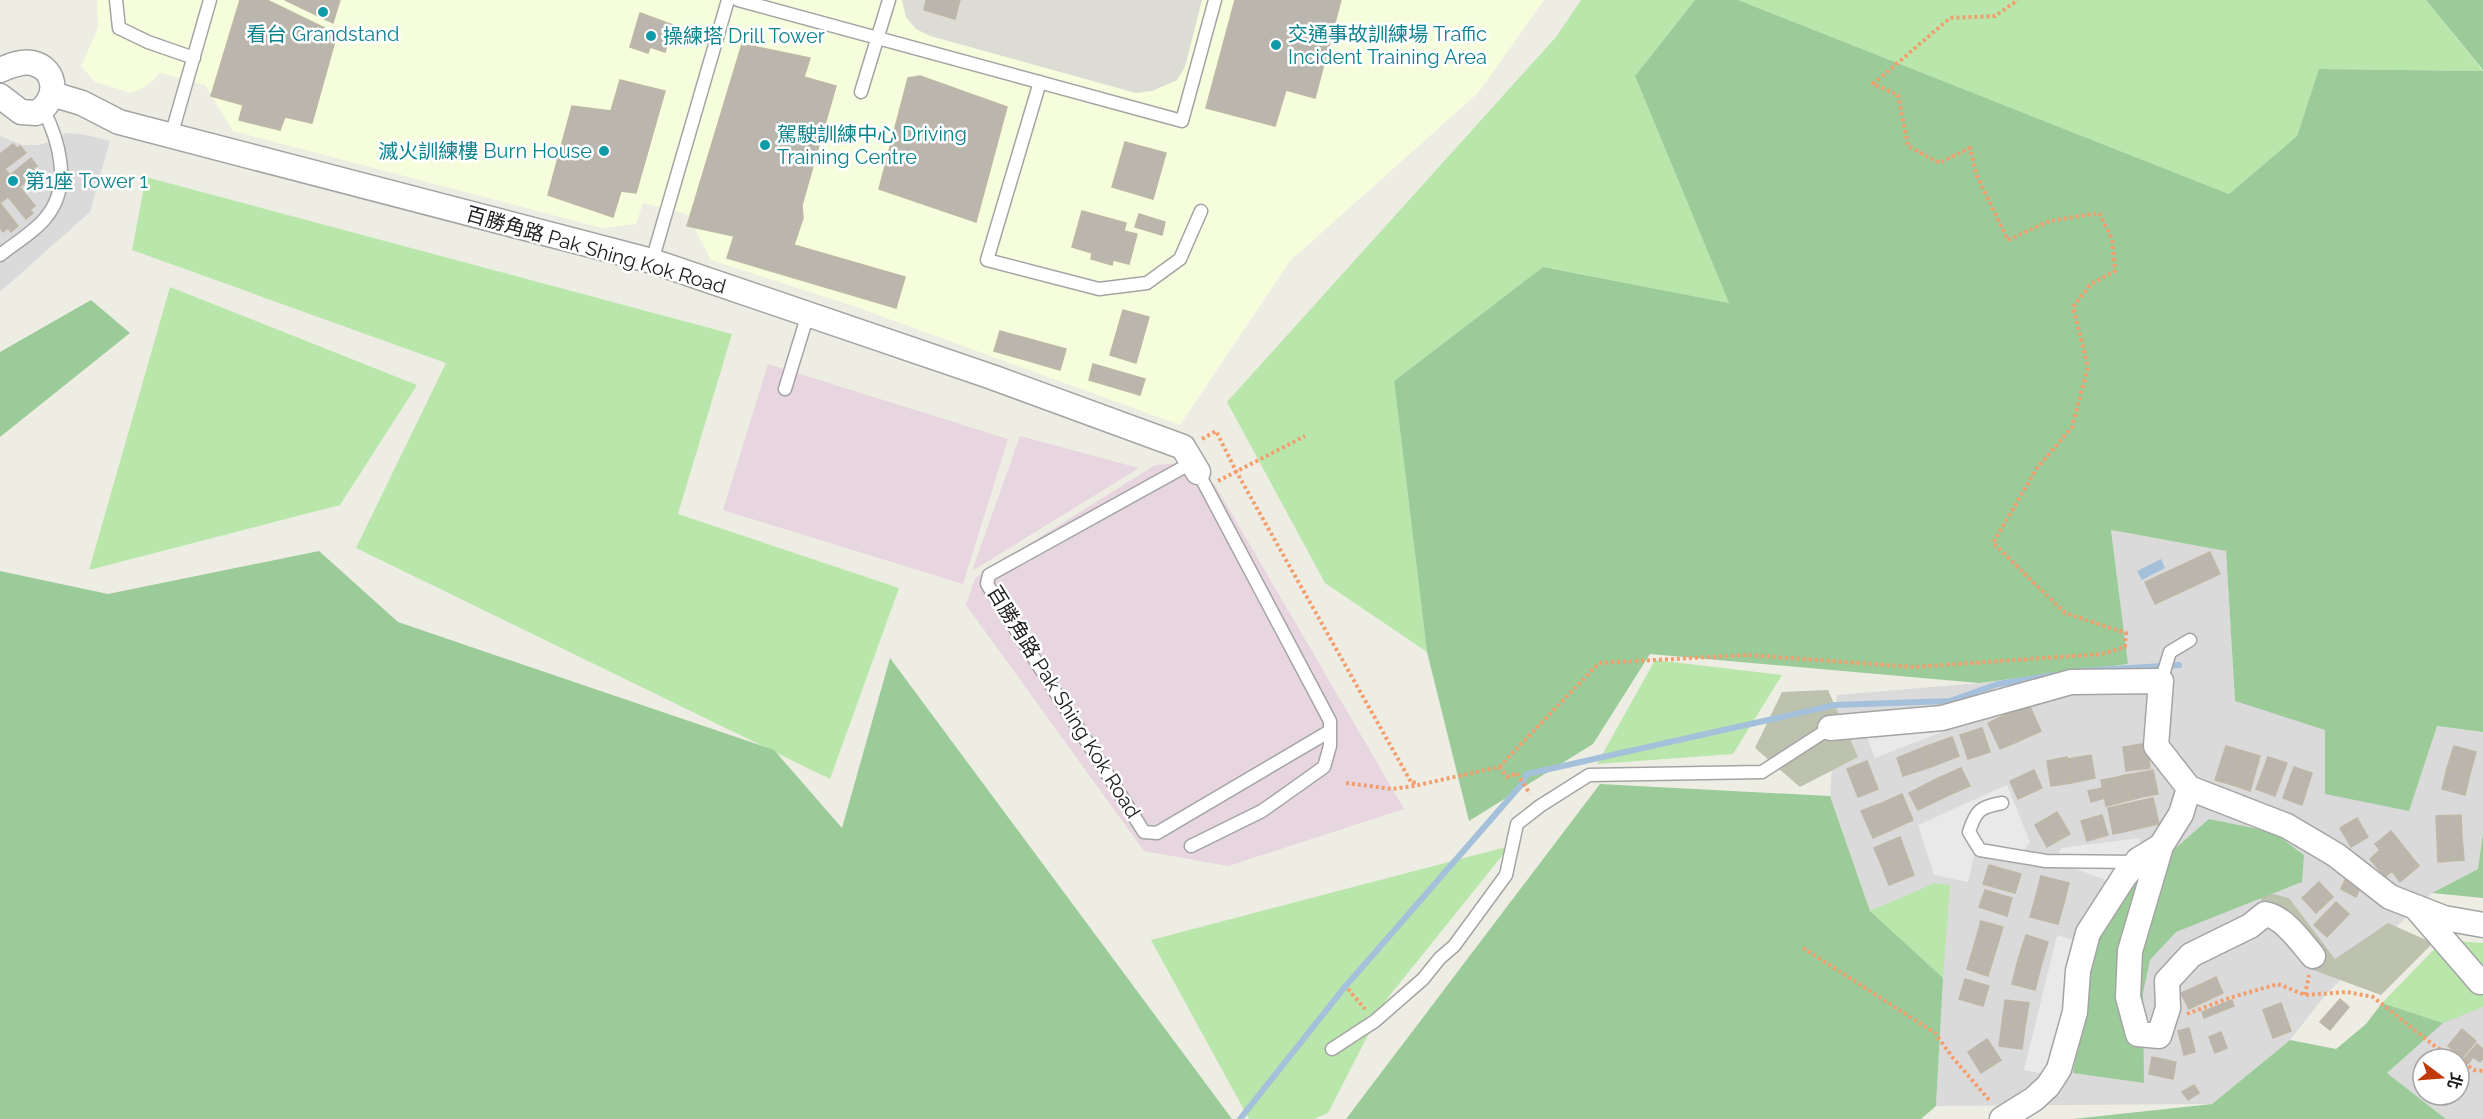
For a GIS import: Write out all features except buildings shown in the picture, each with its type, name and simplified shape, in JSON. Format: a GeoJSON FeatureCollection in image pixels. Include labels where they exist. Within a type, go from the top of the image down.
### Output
{"type":"FeatureCollection","features":[{"type":"Feature","properties":{"kind":"street"},"geometry":{"type":"LineString","coordinates":[[0,70],[24,63],[41,67],[51,78],[47,102]]}},
{"type":"Feature","properties":{"kind":"street","name":"百勝角路 Pak Shing Kok Road"},"geometry":{"type":"LineString","coordinates":[[0,96],[21,112],[36,112],[47,102],[82,103],[119,122],[652,261],[992,377],[1183,447],[1192,461]]}},
{"type":"Feature","properties":{"kind":"street"},"geometry":{"type":"LineString","coordinates":[[1830,728],[1942,718],[2071,682],[2162,680],[2156,746],[2189,788],[2287,826],[2336,855],[2390,897],[2444,918],[2483,925]]}},
{"type":"Feature","properties":{"kind":"street"},"geometry":{"type":"LineString","coordinates":[[2189,788],[2181,814],[2161,846],[2130,951],[2128,997],[2138,1034],[2159,1036],[2168,1008],[2167,981],[2191,955],[2250,926],[2265,914],[2272,915],[2313,956]]}},
{"type":"Feature","properties":{"kind":"street"},"geometry":{"type":"LineString","coordinates":[[2003,1118],[2034,1099],[2048,1086],[2059,1069],[2075,1012],[2078,971],[2088,933],[2136,862],[2161,846]]}},
{"type":"Feature","properties":{"kind":"street"},"geometry":{"type":"LineString","coordinates":[[2415,907],[2481,982]]}},
{"type":"Feature","properties":{"kind":"lane"},"geometry":{"type":"LineString","coordinates":[[116,0],[118,28],[148,42],[194,57]]}},
{"type":"Feature","properties":{"kind":"lane"},"geometry":{"type":"LineString","coordinates":[[171,136],[210,0]]}},
{"type":"Feature","properties":{"kind":"lane"},"geometry":{"type":"LineString","coordinates":[[652,261],[728,0]]}},
{"type":"Feature","properties":{"kind":"lane"},"geometry":{"type":"LineString","coordinates":[[738,0],[1182,121],[1215,0]]}},
{"type":"Feature","properties":{"kind":"lane"},"geometry":{"type":"LineString","coordinates":[[861,92],[889,0]]}},
{"type":"Feature","properties":{"kind":"lane"},"geometry":{"type":"LineString","coordinates":[[1040,82],[987,260],[1099,288],[1147,284],[1180,258],[1201,212]]}},
{"type":"Feature","properties":{"kind":"lane"},"geometry":{"type":"LineString","coordinates":[[0,255],[47,217],[56,201],[60,178],[60,159],[47,102]]}},
{"type":"Feature","properties":{"kind":"lane"},"geometry":{"type":"LineString","coordinates":[[784,389],[808,314]]}},
{"type":"Feature","properties":{"kind":"lane"},"geometry":{"type":"LineString","coordinates":[[1191,846],[1262,811],[1323,767],[1330,746],[1330,721],[1192,461]]}},
{"type":"Feature","properties":{"kind":"lane","name":"百勝角路 Pak Shing Kok Road"},"geometry":{"type":"LineString","coordinates":[[1192,461],[989,575],[987,584],[1144,832],[1157,833],[1330,731]]}},
{"type":"Feature","properties":{"kind":"lane"},"geometry":{"type":"LineString","coordinates":[[2162,680],[2170,652],[2190,640]]}},
{"type":"Feature","properties":{"kind":"lane"},"geometry":{"type":"LineString","coordinates":[[1332,1048],[1375,1021],[1423,979],[1440,958],[1454,946],[1506,874],[1517,824],[1540,806],[1589,775],[1762,772],[1830,728]]}},
{"type":"Feature","properties":{"kind":"lane"},"geometry":{"type":"LineString","coordinates":[[2002,803],[1985,806],[1975,815],[1970,832],[1980,850],[2046,861],[2136,862]]}},
{"type":"Feature","properties":{"kind":"path"},"geometry":{"type":"LineString","coordinates":[[1346,783],[1392,789],[1499,767],[1599,663],[1749,655],[1914,667],[2102,655],[2125,647],[2126,633],[2065,613],[1993,543],[2037,468],[2072,427],[2088,367],[2073,307],[2091,284],[2115,271],[2112,239],[2099,213],[2050,221],[2008,240],[1976,174],[1970,148],[1939,163],[1908,146],[1898,95],[1873,84],[1950,18],[1995,16],[2018,0]]}},
{"type":"Feature","properties":{"kind":"path"},"geometry":{"type":"LineString","coordinates":[[1192,461],[1216,431],[1236,471],[1411,782],[1414,782],[1414,786]]}},
{"type":"Feature","properties":{"kind":"path"},"geometry":{"type":"LineString","coordinates":[[1236,471],[1305,436]]}},
{"type":"Feature","properties":{"kind":"path"},"geometry":{"type":"LineString","coordinates":[[1499,767],[1507,777],[1517,773],[1530,794]]}},
{"type":"Feature","properties":{"kind":"path"},"geometry":{"type":"LineString","coordinates":[[1803,948],[1935,1033],[2003,1118]]}},
{"type":"Feature","properties":{"kind":"path"},"geometry":{"type":"LineString","coordinates":[[2184,1016],[2229,998],[2278,984],[2305,995],[2347,992],[2373,997],[2436,1047]]}},
{"type":"Feature","properties":{"kind":"path"},"geometry":{"type":"LineString","coordinates":[[1348,989],[1357,1000]]}},
{"type":"Feature","properties":{"kind":"shaded area"},"geometry":{"type":"Polygon","coordinates":[[[97,0],[1544,0],[1479,92],[1290,261],[1180,425],[856,307],[711,260],[687,214],[643,203],[636,224],[602,228],[233,131],[205,85],[160,73],[147,86],[131,93],[95,82],[81,66],[98,28],[97,0]]]}},
{"type":"Feature","properties":{"kind":"shaded area"},"geometry":{"type":"Polygon","coordinates":[[[902,0],[1202,0],[1185,67],[1177,80],[1152,91],[1136,93],[930,36],[916,29],[906,17],[902,0]]]}},
{"type":"Feature","properties":{"kind":"shaded area"},"geometry":{"type":"Polygon","coordinates":[[[66,133],[82,134],[110,141],[90,212],[0,292],[0,136],[23,145],[38,145],[53,141],[66,133]]]}},
{"type":"Feature","properties":{"kind":"shaded area"},"geometry":{"type":"Polygon","coordinates":[[[768,364],[1008,439],[963,584],[723,510],[768,364]]]}},
{"type":"Feature","properties":{"kind":"shaded area"},"geometry":{"type":"Polygon","coordinates":[[[1020,436],[1139,468],[972,571],[1020,436]]]}},
{"type":"Feature","properties":{"kind":"shaded area"},"geometry":{"type":"Polygon","coordinates":[[[1193,462],[1199,472],[1215,485],[1404,809],[1228,866],[1144,851],[966,605],[975,578],[1155,465],[1193,462]]]}},
{"type":"Feature","properties":{"kind":"shaded area"},"geometry":{"type":"Polygon","coordinates":[[[2111,530],[2226,551],[2235,701],[2483,732],[2483,833],[2478,869],[2432,893],[2327,993],[2290,1040],[2212,1104],[1936,1106],[1942,978],[1870,911],[1830,796],[1837,695],[1979,683],[2128,664],[2111,530]]]}},
{"type":"Feature","properties":{"kind":"shaded area"},"geometry":{"type":"Polygon","coordinates":[[[1828,690],[1858,757],[1800,787],[1755,748],[1782,692],[1828,690]]]}},
{"type":"Feature","properties":{"kind":"shaded area"},"geometry":{"type":"Polygon","coordinates":[[[1941,704],[1950,729],[1875,758],[1865,733],[1941,704]]]}},
{"type":"Feature","properties":{"kind":"shaded area"},"geometry":{"type":"Polygon","coordinates":[[[2007,785],[2030,842],[2019,857],[1976,847],[1968,882],[1934,875],[1918,825],[2007,785]]]}},
{"type":"Feature","properties":{"kind":"shaded area"},"geometry":{"type":"Polygon","coordinates":[[[2140,838],[2142,853],[2106,880],[2056,862],[2061,848],[2140,838]]]}},
{"type":"Feature","properties":{"kind":"shaded area"},"geometry":{"type":"Polygon","coordinates":[[[2262,891],[2289,898],[2335,959],[2388,923],[2433,943],[2381,995],[2305,967],[2260,915],[2262,891]]]}},
{"type":"Feature","properties":{"kind":"shaded area"},"geometry":{"type":"Polygon","coordinates":[[[2057,935],[2076,941],[2050,1075],[2024,1070],[2057,935]]]}},
{"type":"Feature","properties":{"kind":"shaded area"},"geometry":{"type":"Polygon","coordinates":[[[2483,994],[2483,1119],[2446,1119],[2431,1107],[2471,1107],[2471,1047],[2416,1047],[2461,1006],[2483,994]]]}},
{"type":"Feature","properties":{"kind":"shaded area"},"geometry":{"type":"Polygon","coordinates":[[[2411,1051],[2411,1092],[2387,1073],[2411,1051]]]}},
{"type":"Feature","properties":{"kind":"green space"},"geometry":{"type":"Polygon","coordinates":[[[1581,0],[1695,0],[1635,76],[1729,303],[1543,267],[1394,381],[1427,652],[1325,583],[1227,402],[1556,37],[1581,0]]]}},
{"type":"Feature","properties":{"kind":"green space"},"geometry":{"type":"Polygon","coordinates":[[[1695,0],[1738,0],[2229,194],[2297,136],[2319,69],[2483,71],[2483,732],[2437,726],[2409,811],[2325,794],[2325,730],[2235,701],[2226,551],[2111,530],[2128,664],[1979,683],[1650,654],[1593,744],[1469,821],[1427,652],[1394,381],[1543,267],[1729,303],[1635,76],[1695,0]]]}},
{"type":"Feature","properties":{"kind":"green space"},"geometry":{"type":"Polygon","coordinates":[[[1738,0],[2426,0],[2483,71],[2319,69],[2297,136],[2229,194],[1738,0]]]}},
{"type":"Feature","properties":{"kind":"green space"},"geometry":{"type":"Polygon","coordinates":[[[2426,0],[2483,0],[2483,70],[2426,0]]]}},
{"type":"Feature","properties":{"kind":"green space"},"geometry":{"type":"Polygon","coordinates":[[[146,177],[732,334],[678,514],[899,588],[830,779],[356,548],[446,363],[132,250],[146,177]]]}},
{"type":"Feature","properties":{"kind":"green space"},"geometry":{"type":"Polygon","coordinates":[[[170,287],[417,385],[340,505],[89,570],[170,287]]]}},
{"type":"Feature","properties":{"kind":"green space"},"geometry":{"type":"Polygon","coordinates":[[[91,300],[130,333],[0,437],[0,352],[91,300]]]}},
{"type":"Feature","properties":{"kind":"green space"},"geometry":{"type":"Polygon","coordinates":[[[319,551],[398,622],[774,750],[842,828],[890,658],[1232,1119],[0,1119],[0,571],[108,594],[319,551]]]}},
{"type":"Feature","properties":{"kind":"green space"},"geometry":{"type":"Polygon","coordinates":[[[1655,660],[1782,675],[1733,754],[1597,764],[1655,660]]]}},
{"type":"Feature","properties":{"kind":"green space"},"geometry":{"type":"Polygon","coordinates":[[[1600,784],[1830,796],[1870,911],[1943,978],[1936,1106],[1921,1119],[1346,1119],[1600,784]]]}},
{"type":"Feature","properties":{"kind":"green space"},"geometry":{"type":"Polygon","coordinates":[[[2209,819],[2273,832],[2304,855],[2302,882],[2176,932],[2150,960],[2143,993],[2144,1083],[2073,1073],[2088,975],[2100,927],[2140,879],[2209,819]]]}},
{"type":"Feature","properties":{"kind":"green space"},"geometry":{"type":"Polygon","coordinates":[[[2483,833],[2483,898],[2432,893],[2478,869],[2483,833]]]}},
{"type":"Feature","properties":{"kind":"green space"},"geometry":{"type":"Polygon","coordinates":[[[1510,846],[1386,1000],[1328,1113],[1314,1119],[1249,1119],[1151,940],[1510,846]]]}},
{"type":"Feature","properties":{"kind":"green space"},"geometry":{"type":"Polygon","coordinates":[[[1935,883],[1950,885],[1943,978],[1870,911],[1935,883]]]}},
{"type":"Feature","properties":{"kind":"green space"},"geometry":{"type":"Polygon","coordinates":[[[2443,940],[2483,943],[2483,1007],[2443,1023],[2382,1003],[2443,940]]]}},
{"type":"Feature","properties":{"kind":"green space"},"geometry":{"type":"Polygon","coordinates":[[[2382,1003],[2443,1023],[2416,1047],[2411,1047],[2411,1052],[2387,1073],[2411,1092],[2411,1107],[2431,1107],[2446,1119],[2073,1119],[2212,1104],[2290,1040],[2336,1049],[2366,1024],[2382,1003]]]}},
{"type":"Feature","properties":{"kind":"water"},"geometry":{"type":"Polygon","coordinates":[[[2161,559],[2165,568],[2142,580],[2137,571],[2161,559]]]}},
{"type":"Feature","properties":{"kind":"waterway"},"geometry":{"type":"LineString","coordinates":[[2080,671],[2179,665]]}},
{"type":"Feature","properties":{"kind":"waterway"},"geometry":{"type":"LineString","coordinates":[[1240,1119],[1344,988],[1521,785],[1527,774],[1835,705],[1950,701],[1998,684],[2055,675]]}},
{"type":"Feature","properties":{"kind":"place","name":"看台 Grandstand"},"geometry":{"type":"Point","coordinates":[323,12]}},
{"type":"Feature","properties":{"kind":"place","name":"操練塔 Drill Tower"},"geometry":{"type":"Point","coordinates":[651,36]}},
{"type":"Feature","properties":{"kind":"place","name":"交通事故訓練場 Traffic Incident Training Area"},"geometry":{"type":"Point","coordinates":[1276,45]}},
{"type":"Feature","properties":{"kind":"place","name":"駕駛訓練中心 Driving Training Centre"},"geometry":{"type":"Point","coordinates":[765,145]}},
{"type":"Feature","properties":{"kind":"place","name":"滅火訓練樓 Burn House"},"geometry":{"type":"Point","coordinates":[604,151]}},
{"type":"Feature","properties":{"kind":"place","name":"第1座 Tower 1"},"geometry":{"type":"Point","coordinates":[13,181]}}]}
